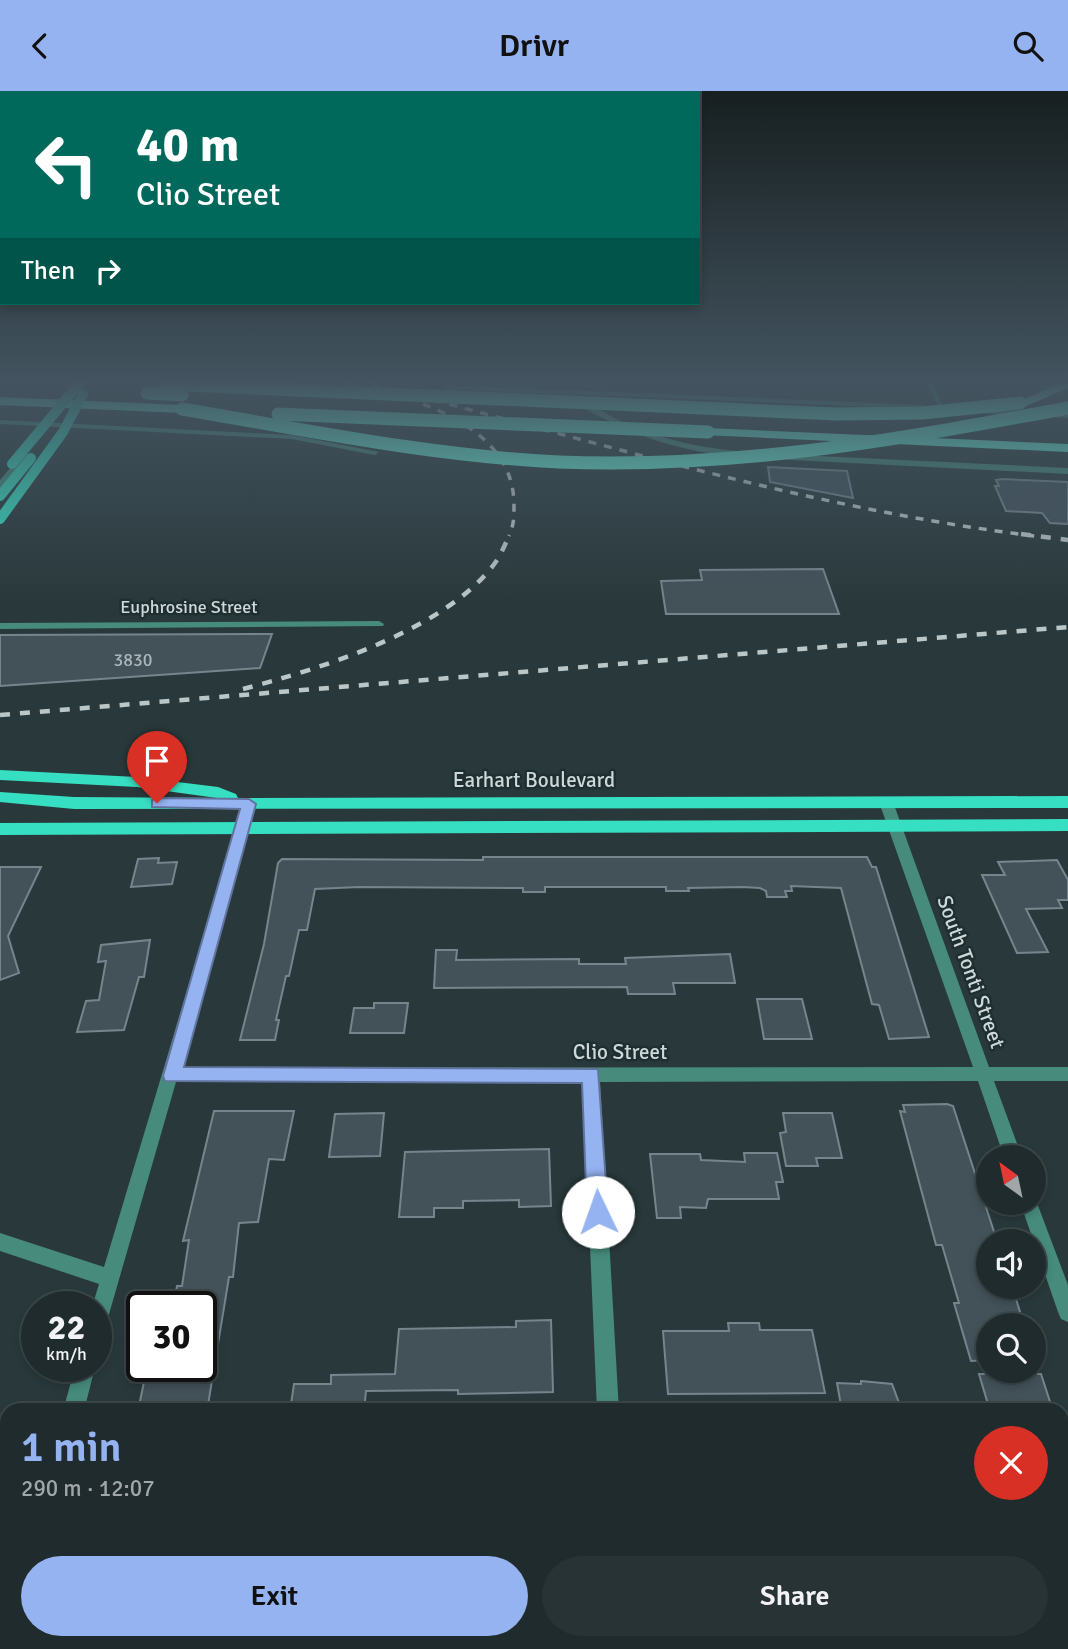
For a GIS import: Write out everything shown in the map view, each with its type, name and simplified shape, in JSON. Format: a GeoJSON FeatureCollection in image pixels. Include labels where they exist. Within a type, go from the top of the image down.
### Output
{"type":"FeatureCollection","features":[{"type":"Feature","properties":{"kind":"highway"},"geometry":{"type":"LineString","coordinates":[[500,457],[610,463],[761,457]]}},
{"type":"Feature","properties":{"kind":"main road"},"geometry":{"type":"LineString","coordinates":[[0,478],[21,457]]}},
{"type":"Feature","properties":{"kind":"main road"},"geometry":{"type":"LineString","coordinates":[[0,496],[32,457]]}},
{"type":"Feature","properties":{"kind":"main road"},"geometry":{"type":"LineString","coordinates":[[0,519],[45,457]]}},
{"type":"Feature","properties":{"kind":"main road"},"geometry":{"type":"LineString","coordinates":[[0,775],[137,782],[218,792],[244,804]]}},
{"type":"Feature","properties":{"kind":"main road","name":"Earhart Boulevard"},"geometry":{"type":"LineString","coordinates":[[0,797],[74,803],[244,804],[1068,802]]}},
{"type":"Feature","properties":{"kind":"main road"},"geometry":{"type":"LineString","coordinates":[[574,803],[574,825]]}},
{"type":"Feature","properties":{"kind":"main road"},"geometry":{"type":"LineString","coordinates":[[0,829],[1068,825]]}},
{"type":"Feature","properties":{"kind":"street"},"geometry":{"type":"LineString","coordinates":[[0,486],[24,457]]}},
{"type":"Feature","properties":{"kind":"street"},"geometry":{"type":"LineString","coordinates":[[792,457],[1068,471]]}},
{"type":"Feature","properties":{"kind":"street","name":"Euphrosine Street"},"geometry":{"type":"LineString","coordinates":[[0,626],[379,624]]}},
{"type":"Feature","properties":{"kind":"street","name":"South Tonti Street"},"geometry":{"type":"LineString","coordinates":[[886,802],[1009,1145]]}},
{"type":"Feature","properties":{"kind":"street"},"geometry":{"type":"LineString","coordinates":[[106,1291],[172,1076],[241,828],[244,804]]}},
{"type":"Feature","properties":{"kind":"street","name":"Clio Street"},"geometry":{"type":"LineString","coordinates":[[172,1076],[1068,1073]]}},
{"type":"Feature","properties":{"kind":"street"},"geometry":{"type":"LineString","coordinates":[[591,1075],[608,1403]]}},
{"type":"Feature","properties":{"kind":"street"},"geometry":{"type":"LineString","coordinates":[[1034,1215],[1068,1312]]}},
{"type":"Feature","properties":{"kind":"street"},"geometry":{"type":"LineString","coordinates":[[0,1242],[110,1278]]}},
{"type":"Feature","properties":{"kind":"street"},"geometry":{"type":"LineString","coordinates":[[75,1403],[81,1382]]}},
{"type":"Feature","properties":{"kind":"building"},"geometry":{"type":"Polygon","coordinates":[[[768,467],[847,471],[853,498],[770,482],[768,467]]]}},
{"type":"Feature","properties":{"kind":"building"},"geometry":{"type":"Polygon","coordinates":[[[996,480],[1068,482],[1068,524],[1050,523],[1042,513],[1006,511],[995,486],[999,486],[996,480]]]}},
{"type":"Feature","properties":{"kind":"building"},"geometry":{"type":"Polygon","coordinates":[[[823,569],[839,614],[666,614],[661,581],[702,580],[700,570],[823,569]]]}},
{"type":"Feature","properties":{"kind":"building"},"geometry":{"type":"Polygon","coordinates":[[[272,634],[260,668],[0,686],[0,635],[272,634]]]}},
{"type":"Feature","properties":{"kind":"building"},"geometry":{"type":"Polygon","coordinates":[[[483,857],[867,857],[872,867],[876,867],[929,1037],[889,1039],[879,1005],[872,1004],[841,888],[791,886],[792,891],[785,891],[787,897],[767,897],[766,891],[760,888],[743,887],[666,891],[666,887],[545,887],[545,892],[523,892],[523,888],[359,887],[315,889],[307,930],[299,930],[289,976],[286,976],[276,1020],[279,1020],[275,1040],[240,1040],[264,944],[278,863],[282,859],[483,860],[483,857]]]}},
{"type":"Feature","properties":{"kind":"building"},"geometry":{"type":"Polygon","coordinates":[[[159,858],[158,863],[177,862],[172,884],[131,887],[138,859],[159,858]]]}},
{"type":"Feature","properties":{"kind":"building"},"geometry":{"type":"Polygon","coordinates":[[[1057,860],[1068,880],[1068,900],[1058,900],[1062,908],[1026,909],[1048,952],[1017,953],[982,875],[1005,875],[998,862],[1057,860]]]}},
{"type":"Feature","properties":{"kind":"building"},"geometry":{"type":"Polygon","coordinates":[[[0,867],[41,867],[8,936],[19,973],[0,980],[0,867]]]}},
{"type":"Feature","properties":{"kind":"building"},"geometry":{"type":"Polygon","coordinates":[[[150,940],[144,977],[139,977],[124,1030],[77,1032],[86,1001],[99,1000],[106,961],[98,962],[101,945],[150,940]]]}},
{"type":"Feature","properties":{"kind":"building"},"geometry":{"type":"Polygon","coordinates":[[[436,950],[457,950],[456,960],[579,959],[579,964],[626,964],[625,958],[730,954],[735,983],[673,983],[675,994],[628,994],[627,987],[434,988],[436,950]]]}},
{"type":"Feature","properties":{"kind":"building"},"geometry":{"type":"Polygon","coordinates":[[[757,999],[802,999],[812,1039],[764,1039],[757,999]]]}},
{"type":"Feature","properties":{"kind":"building"},"geometry":{"type":"Polygon","coordinates":[[[374,1003],[408,1003],[404,1033],[350,1033],[354,1008],[374,1008],[374,1003]]]}},
{"type":"Feature","properties":{"kind":"building"},"geometry":{"type":"Polygon","coordinates":[[[903,1105],[953,1106],[976,1177],[976,1215],[989,1215],[993,1229],[976,1229],[976,1299],[1016,1299],[1020,1313],[976,1313],[976,1361],[971,1361],[954,1303],[959,1303],[942,1245],[936,1245],[900,1111],[905,1112],[903,1105]]]}},
{"type":"Feature","properties":{"kind":"building"},"geometry":{"type":"Polygon","coordinates":[[[214,1111],[294,1111],[284,1160],[269,1159],[258,1222],[239,1223],[233,1277],[229,1277],[217,1350],[217,1291],[176,1291],[177,1286],[182,1286],[189,1240],[183,1241],[214,1111]]]}},
{"type":"Feature","properties":{"kind":"building"},"geometry":{"type":"Polygon","coordinates":[[[384,1113],[380,1156],[329,1157],[335,1114],[384,1113]]]}},
{"type":"Feature","properties":{"kind":"building"},"geometry":{"type":"Polygon","coordinates":[[[783,1113],[832,1113],[842,1158],[816,1158],[818,1166],[786,1166],[780,1133],[786,1132],[783,1113]]]}},
{"type":"Feature","properties":{"kind":"building"},"geometry":{"type":"Polygon","coordinates":[[[549,1149],[551,1206],[519,1207],[519,1200],[463,1201],[463,1208],[434,1208],[434,1217],[399,1217],[405,1152],[549,1149]]]}},
{"type":"Feature","properties":{"kind":"building"},"geometry":{"type":"Polygon","coordinates":[[[744,1153],[777,1153],[783,1182],[776,1182],[779,1199],[708,1199],[706,1208],[680,1207],[681,1218],[657,1218],[650,1154],[700,1154],[701,1160],[745,1162],[744,1153]]]}},
{"type":"Feature","properties":{"kind":"building"},"geometry":{"type":"Polygon","coordinates":[[[551,1320],[553,1392],[458,1394],[458,1390],[366,1391],[365,1403],[291,1403],[294,1384],[331,1384],[331,1375],[395,1374],[399,1329],[516,1327],[516,1321],[551,1320]]]}},
{"type":"Feature","properties":{"kind":"building"},"geometry":{"type":"Polygon","coordinates":[[[728,1323],[759,1323],[760,1330],[812,1330],[825,1393],[668,1394],[663,1331],[729,1331],[728,1323]]]}},
{"type":"Feature","properties":{"kind":"building"},"geometry":{"type":"Polygon","coordinates":[[[861,1381],[892,1384],[899,1403],[841,1403],[837,1383],[861,1384],[861,1381]]]}},
{"type":"Feature","properties":{"kind":"building"},"geometry":{"type":"Polygon","coordinates":[[[144,1382],[212,1382],[208,1403],[140,1403],[144,1382]]]}},
{"type":"Feature","properties":{"kind":"building"},"geometry":{"type":"Polygon","coordinates":[[[982,1383],[1044,1383],[1050,1403],[988,1403],[982,1383]]]}},
{"type":"Feature","properties":{"kind":"railway"},"geometry":{"type":"LineString","coordinates":[[499,457],[512,486],[514,517],[509,536]]}},
{"type":"Feature","properties":{"kind":"railway"},"geometry":{"type":"LineString","coordinates":[[645,457],[867,509],[1021,534]]}},
{"type":"Feature","properties":{"kind":"railway"},"geometry":{"type":"LineString","coordinates":[[243,689],[344,658],[414,627],[446,608],[473,587],[495,563],[510,534]]}},
{"type":"Feature","properties":{"kind":"railway"},"geometry":{"type":"LineString","coordinates":[[1021,534],[1068,540]]}},
{"type":"Feature","properties":{"kind":"railway"},"geometry":{"type":"LineString","coordinates":[[1021,534],[1035,536]]}},
{"type":"Feature","properties":{"kind":"railway"},"geometry":{"type":"LineString","coordinates":[[0,715],[1068,627]]}},
{"type":"Feature","properties":{"kind":"route"},"geometry":{"type":"LineString","coordinates":[[157,803],[249,804],[172,1076],[591,1075],[598,1212]]}}]}
